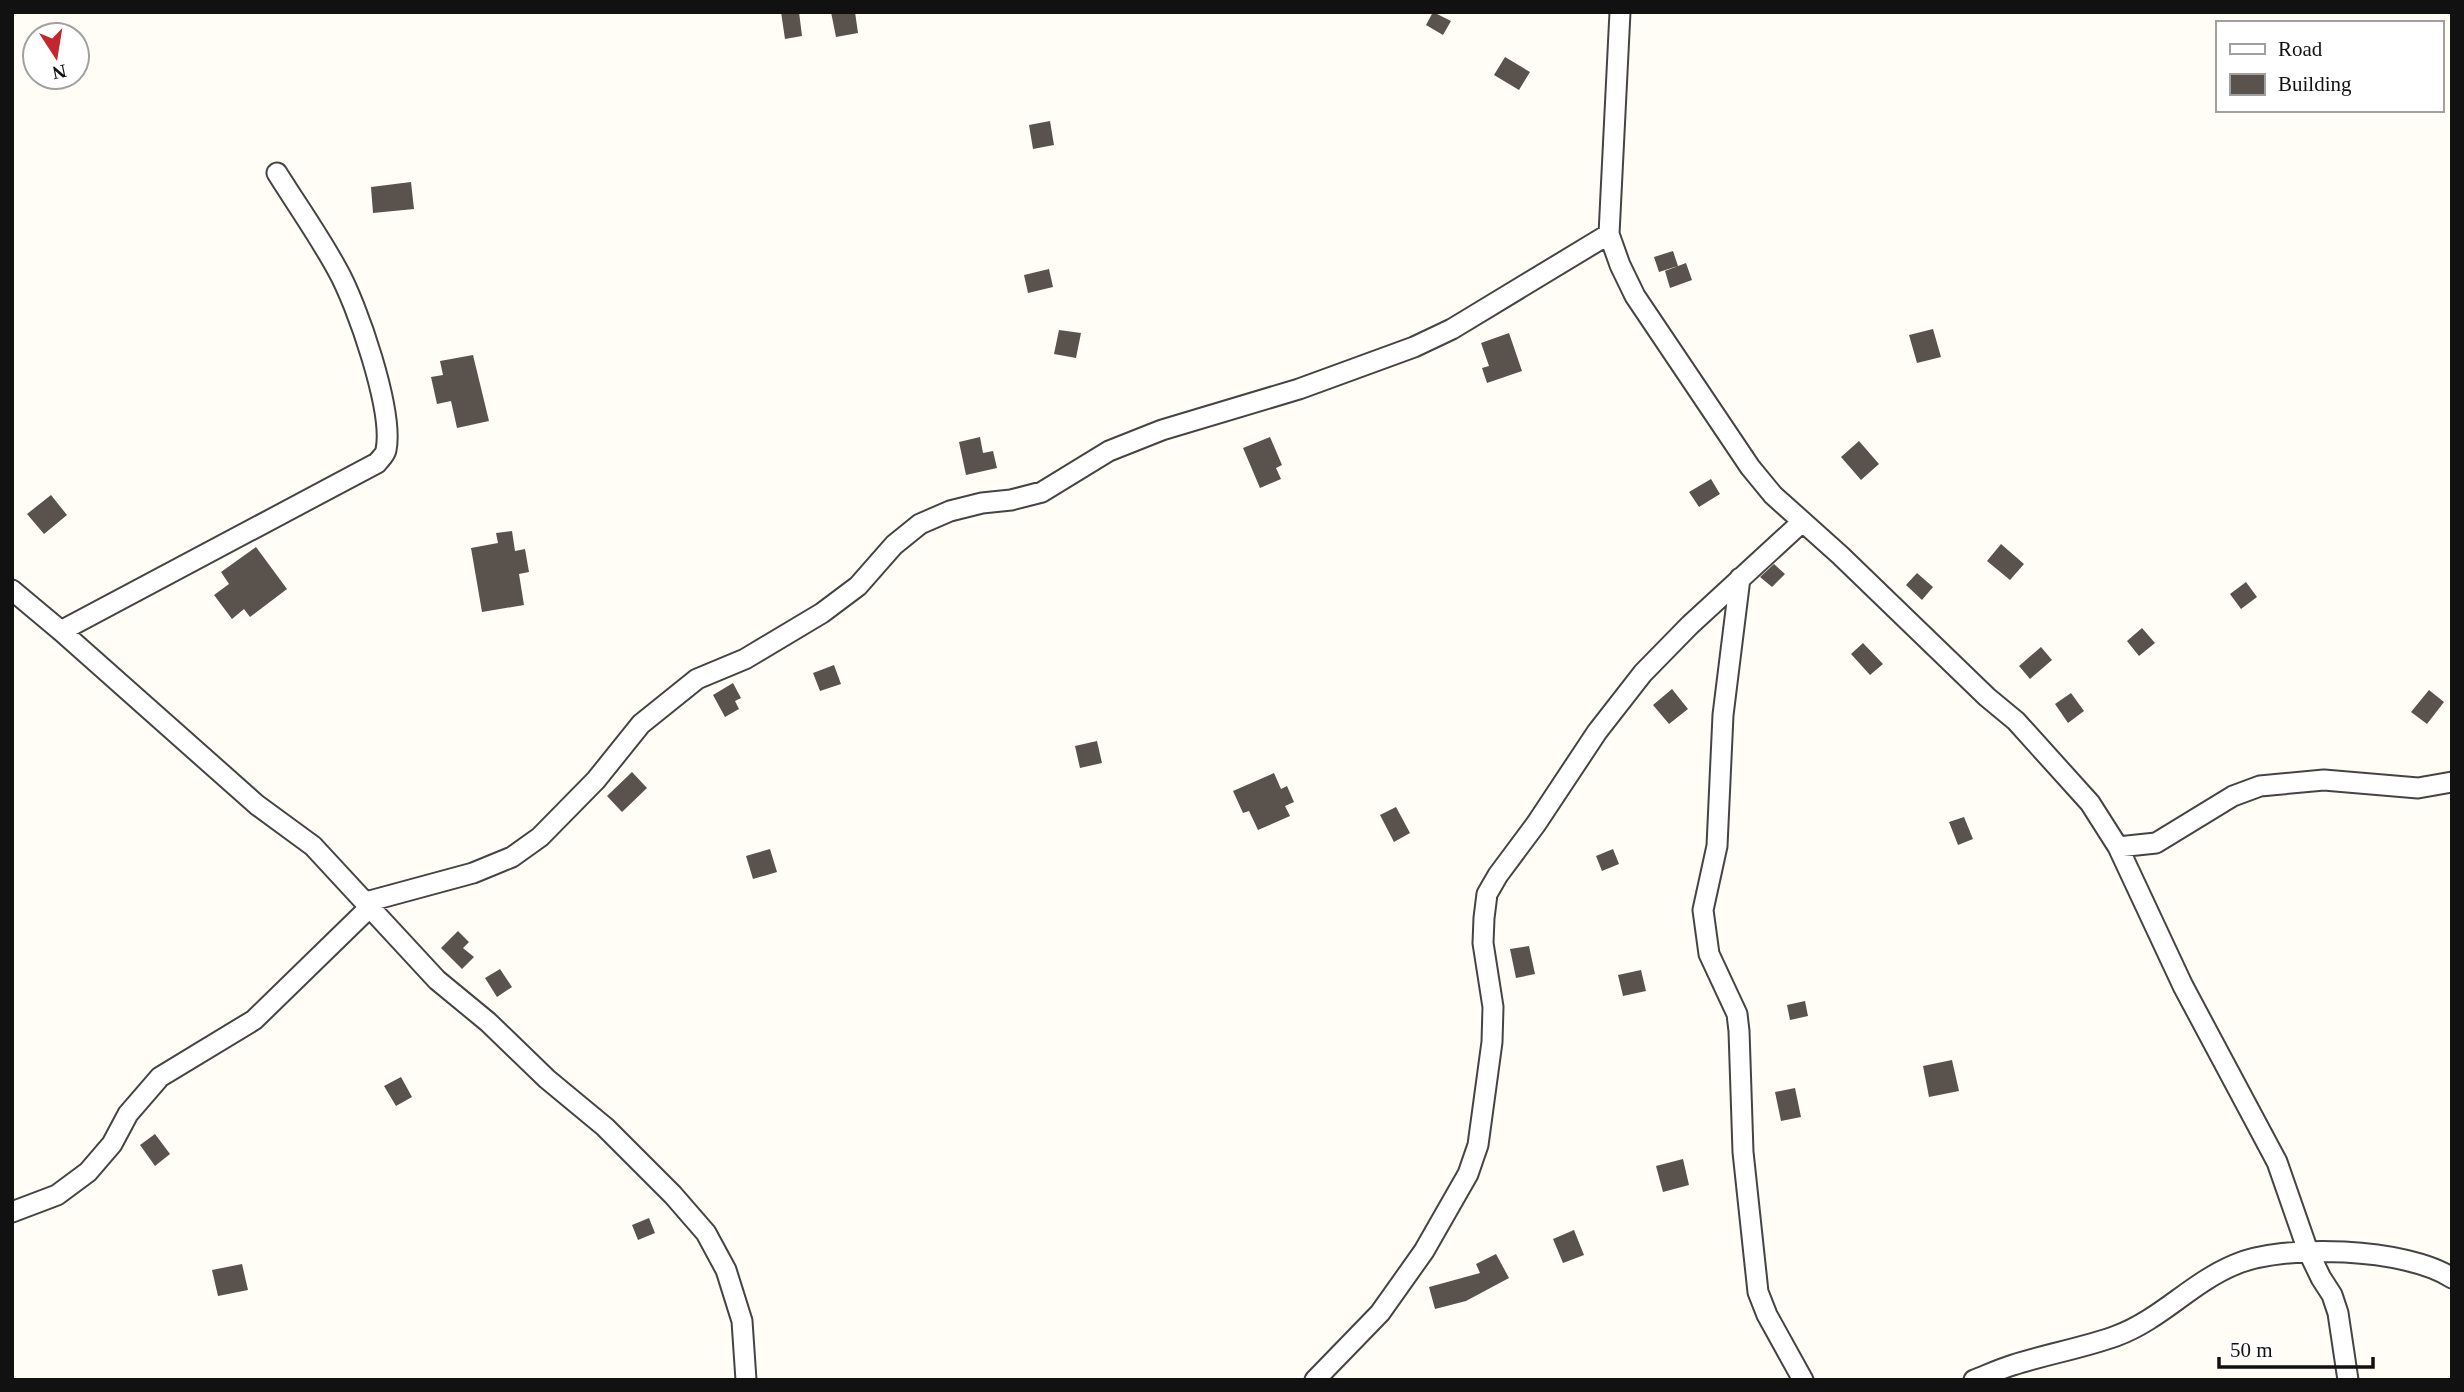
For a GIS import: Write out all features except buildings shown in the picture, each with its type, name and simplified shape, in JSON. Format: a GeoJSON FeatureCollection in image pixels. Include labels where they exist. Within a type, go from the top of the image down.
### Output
{"type":"FeatureCollection","features":[{"type":"Feature","properties":{"kind":"street"},"geometry":{"type":"LineString","coordinates":[[1620,12],[1609,234],[1620,265],[1642,306],[1750,467],[1773,495],[1840,555],[1987,697],[2016,721],[2090,803],[2119,847],[2183,986],[2277,1162],[2308,1251],[2339,1312],[2348,1380]]}},
{"type":"Feature","properties":{"kind":"street"},"geometry":{"type":"LineString","coordinates":[[61,631],[377,463],[386,453],[383,403],[360,323],[338,271],[277,173]]}},
{"type":"Feature","properties":{"kind":"street"},"geometry":{"type":"LineString","coordinates":[[12,1212],[57,1195],[88,1172],[112,1144],[128,1114],[160,1077],[254,1020],[368,904],[473,873],[512,857],[540,837],[596,780],[641,724],[697,679],[745,659],[822,613],[858,586],[894,545],[920,524],[950,511],[1042,492],[1109,451],[1162,429],[1299,389],[1413,347],[1475,316],[1609,234]]}},
{"type":"Feature","properties":{"kind":"street"},"geometry":{"type":"LineString","coordinates":[[1315,1380],[1380,1313],[1424,1251],[1468,1174],[1478,1145],[1492,1042],[1493,1007],[1483,943],[1488,894],[1498,875],[1536,824],[1597,732],[1643,673],[1690,625],[1802,522]]}},
{"type":"Feature","properties":{"kind":"street"},"geometry":{"type":"LineString","coordinates":[[1740,578],[1723,715],[1717,846],[1704,895],[1704,929],[1709,954],[1737,1014],[1743,1152],[1758,1292],[1767,1315],[1802,1380]]}},
{"type":"Feature","properties":{"kind":"street"},"geometry":{"type":"LineString","coordinates":[[12,590],[257,805],[313,846],[438,980],[488,1022],[547,1079],[605,1127],[673,1195],[705,1233],[726,1270],[741,1321],[746,1380]]}},
{"type":"Feature","properties":{"kind":"street"},"geometry":{"type":"LineString","coordinates":[[2119,847],[2156,843],[2233,796],[2259,786],[2324,780],[2418,788],[2452,782]]}},
{"type":"Feature","properties":{"kind":"street"},"geometry":{"type":"LineString","coordinates":[[1974,1380],[2011,1365],[2115,1336],[2144,1324],[2215,1275],[2236,1264],[2308,1251],[2346,1252],[2410,1261],[2452,1278]]}}]}
